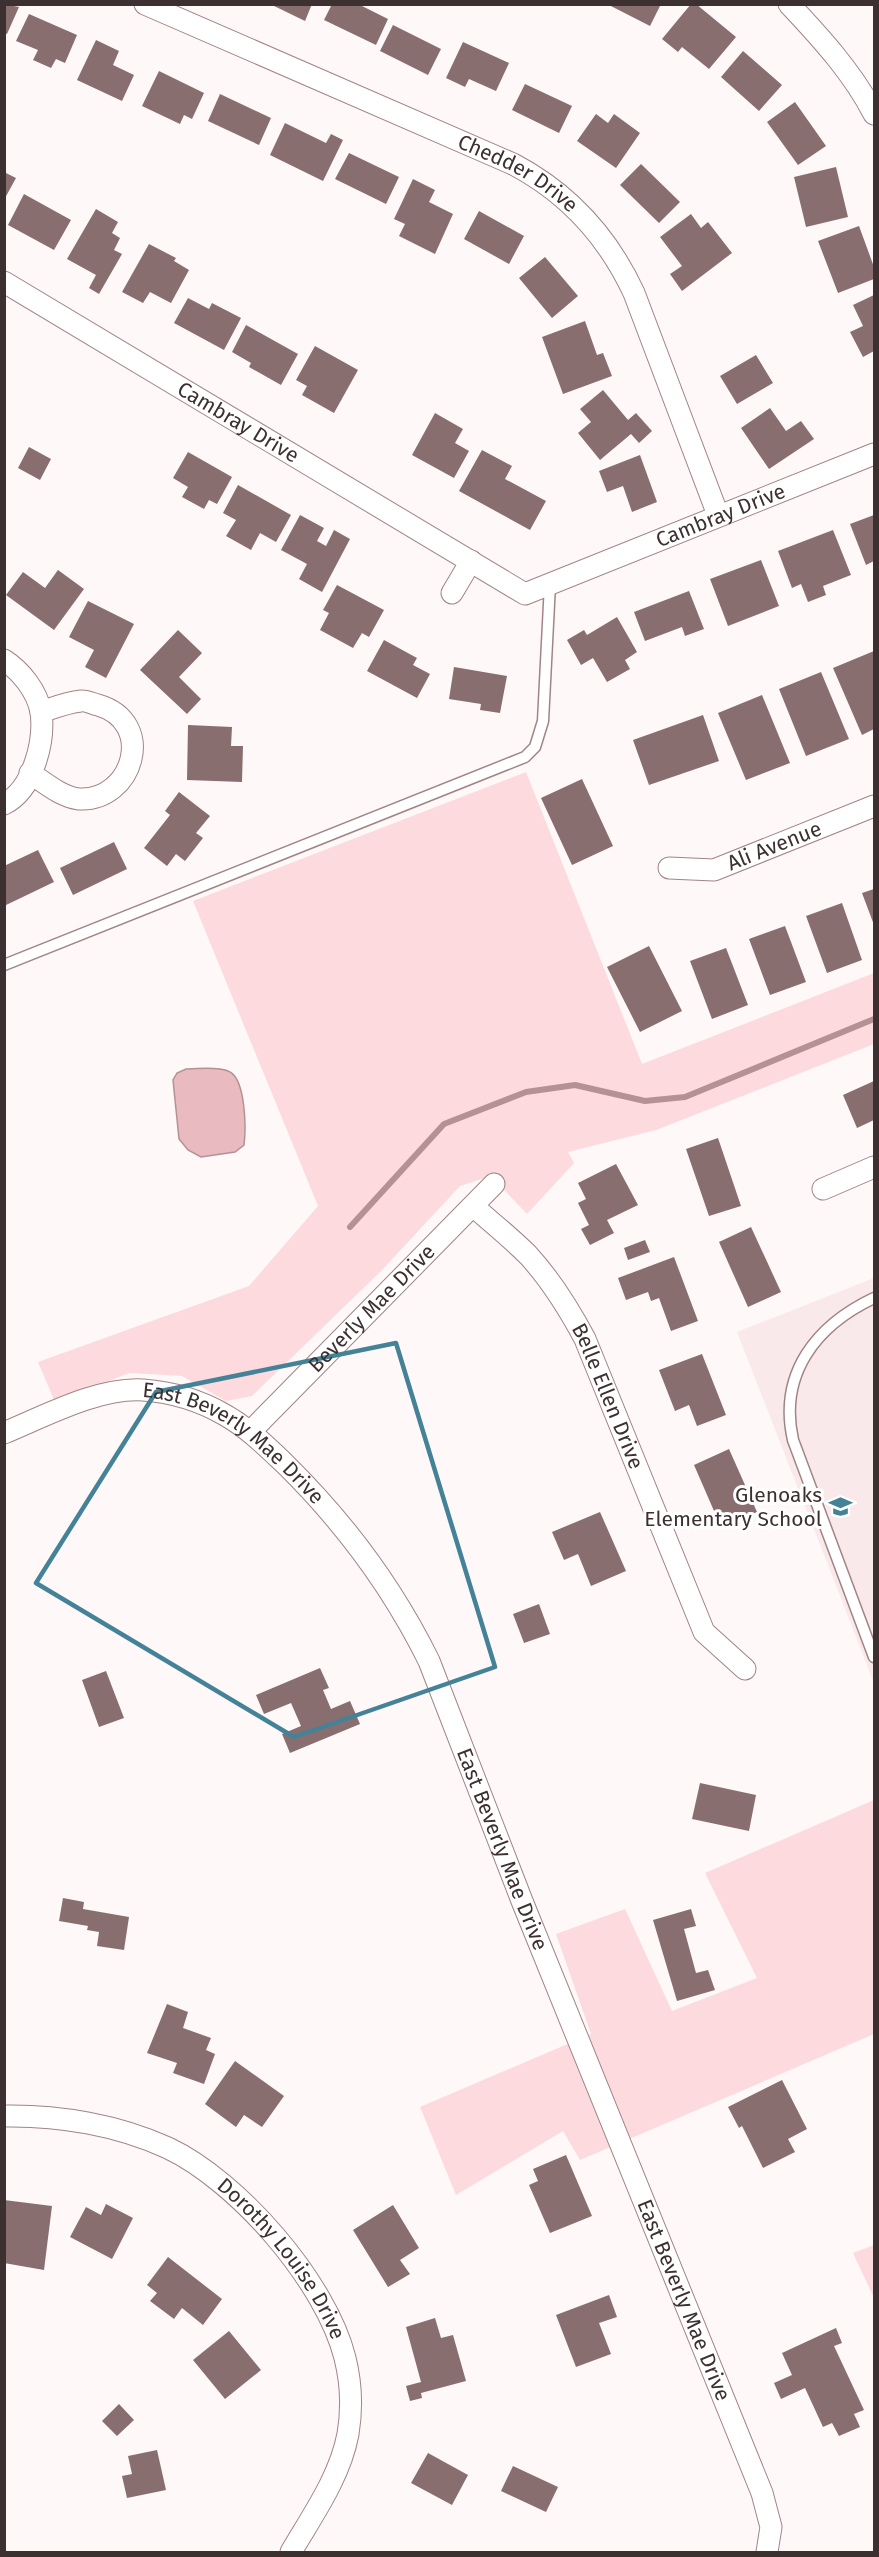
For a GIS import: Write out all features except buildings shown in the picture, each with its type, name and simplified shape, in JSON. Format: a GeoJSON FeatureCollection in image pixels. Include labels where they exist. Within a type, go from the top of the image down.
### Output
{"type":"FeatureCollection","features":[{"type":"Feature","properties":{"kind":"street","name":"Chedder Drive"},"geometry":{"type":"LineString","coordinates":[[145,4],[513,164],[533,174],[558,193],[603,238],[621,264],[718,515]]}},
{"type":"Feature","properties":{"kind":"street"},"geometry":{"type":"LineString","coordinates":[[789,4],[823,40],[865,96],[874,114]]}},
{"type":"Feature","properties":{"kind":"street","name":"Cambray Drive"},"geometry":{"type":"LineString","coordinates":[[4,282],[525,594],[874,454]]}},
{"type":"Feature","properties":{"kind":"street"},"geometry":{"type":"LineString","coordinates":[[452,593],[471,561]]}},
{"type":"Feature","properties":{"kind":"street"},"geometry":{"type":"LineString","coordinates":[[4,660],[25,679],[41,722],[30,773],[21,790],[4,804]]}},
{"type":"Feature","properties":{"kind":"street"},"geometry":{"type":"LineString","coordinates":[[30,773],[63,794],[78,799],[95,796],[112,789],[125,776],[133,755],[134,742],[129,729],[106,708],[82,700],[41,722]]}},
{"type":"Feature","properties":{"kind":"street","name":"Ali Avenue"},"geometry":{"type":"LineString","coordinates":[[669,868],[714,870],[874,806]]}},
{"type":"Feature","properties":{"kind":"street"},"geometry":{"type":"LineString","coordinates":[[823,1189],[874,1167]]}},
{"type":"Feature","properties":{"kind":"street","name":"Beverly Mae Drive"},"geometry":{"type":"LineString","coordinates":[[251,1431],[494,1184]]}},
{"type":"Feature","properties":{"kind":"street","name":"Belle Ellen Drive"},"geometry":{"type":"LineString","coordinates":[[472,1206],[527,1255],[568,1309],[585,1340],[704,1632],[745,1670]]}},
{"type":"Feature","properties":{"kind":"street","name":"East Beverly Mae Drive"},"geometry":{"type":"LineString","coordinates":[[4,1433],[109,1394],[142,1390],[200,1403],[226,1415],[251,1431],[344,1526],[381,1575],[429,1661],[531,1923],[762,2493],[771,2527],[767,2553]]}},
{"type":"Feature","properties":{"kind":"street","name":"Dorothy Louise Drive"},"geometry":{"type":"LineString","coordinates":[[4,2116],[32,2115],[107,2128],[138,2136],[169,2149],[198,2166],[233,2193],[292,2255],[332,2321],[345,2358],[351,2396],[347,2435],[335,2472],[291,2553]]}},
{"type":"Feature","properties":{"kind":"lane"},"geometry":{"type":"LineString","coordinates":[[4,965],[525,757],[536,747],[543,721],[550,584]]}},
{"type":"Feature","properties":{"kind":"lane"},"geometry":{"type":"LineString","coordinates":[[874,1298],[833,1322],[807,1351],[795,1377],[789,1413],[793,1440],[874,1657]]}},
{"type":"Feature","properties":{"kind":"highlighted area"},"geometry":{"type":"Polygon","coordinates":[[[396,1343],[495,1667],[294,1737],[36,1583],[156,1392],[396,1343]]]}},
{"type":"Feature","properties":{"kind":"shaded area"},"geometry":{"type":"Polygon","coordinates":[[[526,772],[642,1064],[874,973],[874,1044],[656,1130],[568,1152],[574,1163],[527,1214],[491,1176],[460,1186],[382,1270],[252,1396],[226,1401],[182,1376],[129,1373],[55,1402],[38,1362],[249,1286],[318,1206],[193,901],[526,772]]]}},
{"type":"Feature","properties":{"kind":"shaded area"},"geometry":{"type":"Polygon","coordinates":[[[186,1069],[218,1069],[234,1075],[242,1093],[245,1128],[244,1145],[235,1152],[201,1157],[188,1150],[179,1139],[173,1080],[177,1073],[186,1069]]]}},
{"type":"Feature","properties":{"kind":"shaded area","name":"Glenoaks Elementary School"},"geometry":{"type":"Polygon","coordinates":[[[874,1278],[874,1683],[737,1332],[874,1278]]]}},
{"type":"Feature","properties":{"kind":"shaded area"},"geometry":{"type":"Polygon","coordinates":[[[874,1800],[874,2034],[580,2160],[563,2131],[456,2195],[420,2107],[591,2034],[556,1934],[625,1909],[672,2011],[757,1978],[705,1873],[874,1800]]]}},
{"type":"Feature","properties":{"kind":"shaded area"},"geometry":{"type":"Polygon","coordinates":[[[874,2245],[874,2298],[853,2253],[874,2245]]]}},
{"type":"Feature","properties":{"kind":"waterway"},"geometry":{"type":"LineString","coordinates":[[350,1227],[444,1124],[526,1092],[575,1085],[645,1101],[685,1097],[874,1019]]}},
{"type":"Feature","properties":{"kind":"place","name":"Glenoaks Elementary School"},"geometry":{"type":"Point","coordinates":[840,1507]}}]}
